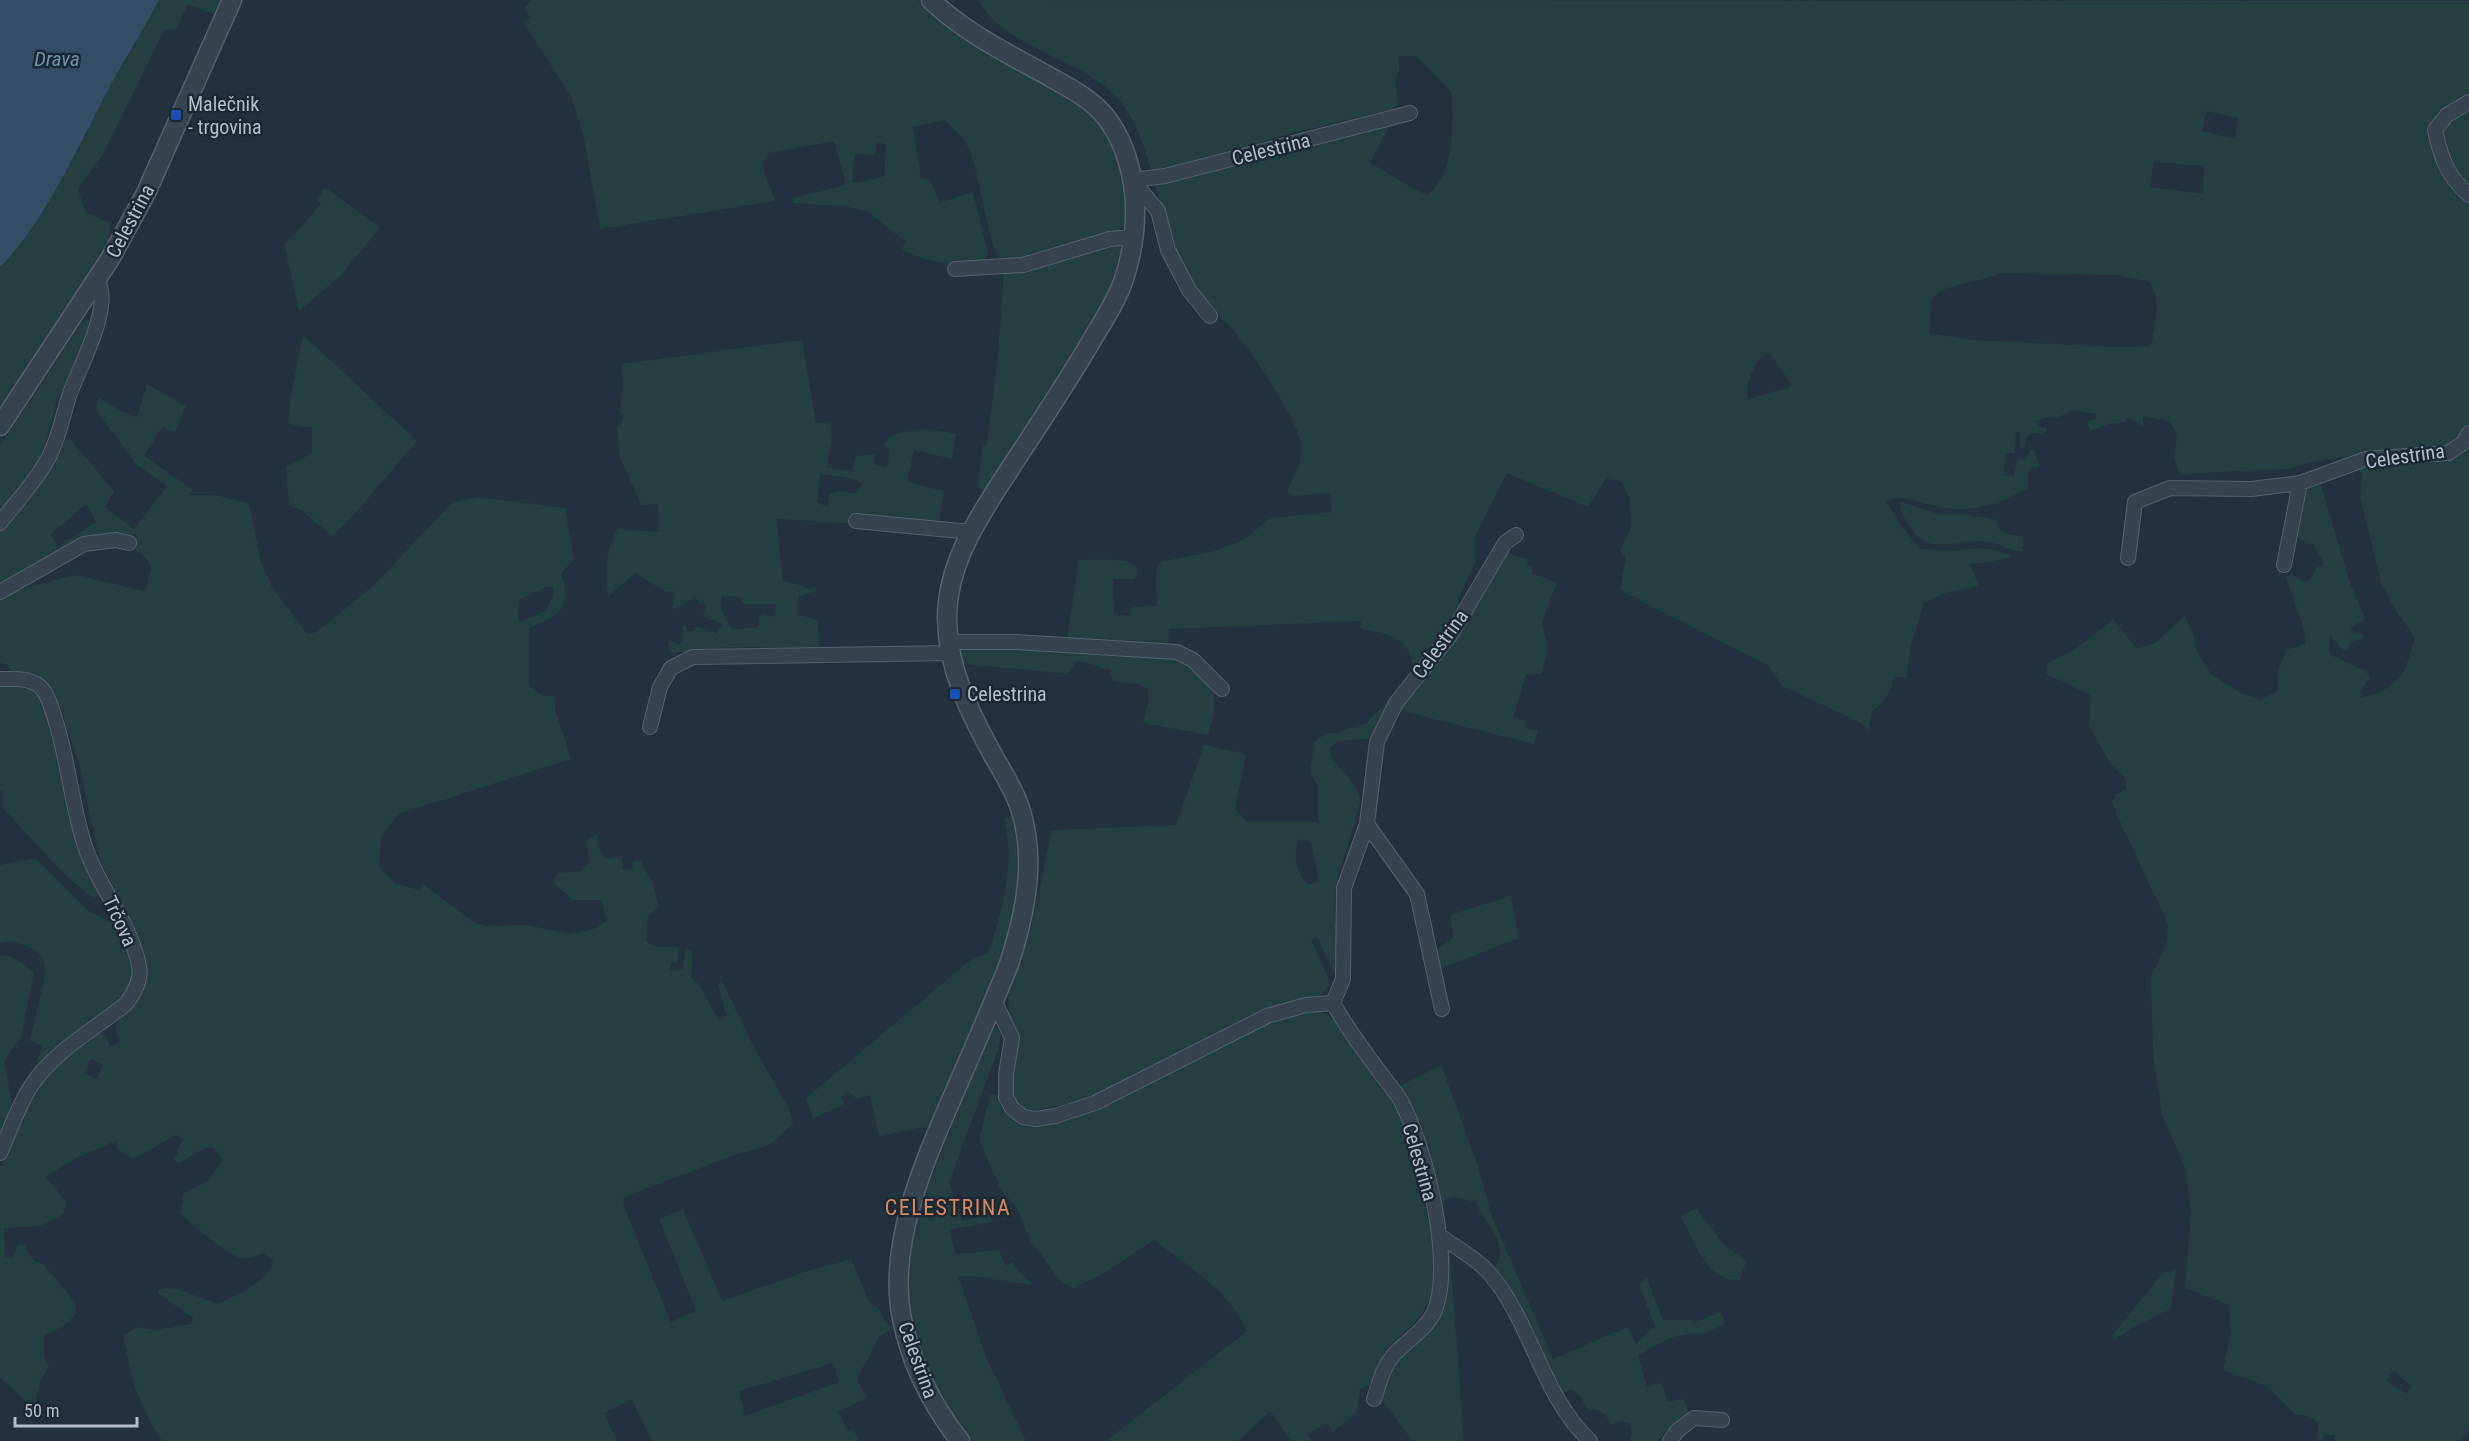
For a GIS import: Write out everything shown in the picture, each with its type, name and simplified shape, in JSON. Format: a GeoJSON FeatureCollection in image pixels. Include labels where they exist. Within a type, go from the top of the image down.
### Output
{"type":"FeatureCollection","features":[{"type":"Feature","properties":{"kind":"street","name":"Celestrina"},"geometry":{"type":"LineString","coordinates":[[0,426],[97,279],[146,193],[232,0]]}},
{"type":"Feature","properties":{"kind":"street","name":"Celestrina"},"geometry":{"type":"LineString","coordinates":[[931,0],[958,23],[1095,105],[1117,134],[1127,159],[1136,203],[1134,237],[1123,282],[1109,312],[971,532],[954,570],[950,586],[947,618],[949,648],[958,685],[1020,808],[1026,837],[1028,866],[1027,895],[1020,930],[994,1000],[915,1192],[901,1259],[899,1288],[901,1317],[909,1345],[925,1388],[942,1418],[960,1441]]}},
{"type":"Feature","properties":{"kind":"street"},"geometry":{"type":"LineString","coordinates":[[2469,102],[2447,115],[2435,130],[2442,162],[2460,187],[2469,195]]}},
{"type":"Feature","properties":{"kind":"street","name":"Celestrina"},"geometry":{"type":"LineString","coordinates":[[1132,180],[1165,176],[1410,113]]}},
{"type":"Feature","properties":{"kind":"street","name":"Celestrina"},"geometry":{"type":"LineString","coordinates":[[1132,180],[1158,211],[1168,250],[1189,290],[1210,316]]}},
{"type":"Feature","properties":{"kind":"street"},"geometry":{"type":"LineString","coordinates":[[955,269],[1023,265],[1110,238],[1134,237]]}},
{"type":"Feature","properties":{"kind":"street"},"geometry":{"type":"LineString","coordinates":[[0,523],[39,472],[57,439],[70,394],[98,319],[103,293],[97,279]]}},
{"type":"Feature","properties":{"kind":"street","name":"Celestrina"},"geometry":{"type":"LineString","coordinates":[[2128,558],[2135,502],[2170,488],[2251,489],[2300,483],[2366,459],[2448,453],[2463,443],[2469,433]]}},
{"type":"Feature","properties":{"kind":"street"},"geometry":{"type":"LineString","coordinates":[[2284,565],[2300,483]]}},
{"type":"Feature","properties":{"kind":"street"},"geometry":{"type":"LineString","coordinates":[[856,521],[971,532]]}},
{"type":"Feature","properties":{"kind":"street","name":"Celestrina"},"geometry":{"type":"LineString","coordinates":[[1374,1399],[1383,1371],[1391,1358],[1426,1324],[1434,1310],[1438,1294],[1440,1235],[1422,1153],[1401,1100],[1344,1023],[1333,1003],[1343,979],[1344,888],[1367,824],[1377,742],[1396,703],[1450,636],[1505,543],[1516,535]]}},
{"type":"Feature","properties":{"kind":"street"},"geometry":{"type":"LineString","coordinates":[[0,592],[84,544],[116,540],[129,543]]}},
{"type":"Feature","properties":{"kind":"street"},"geometry":{"type":"LineString","coordinates":[[650,727],[660,687],[671,668],[693,657],[949,648],[1015,642],[1177,652],[1193,660],[1222,689]]}},
{"type":"Feature","properties":{"kind":"street","name":"Trčova"},"geometry":{"type":"LineString","coordinates":[[0,679],[29,680],[44,690],[70,771],[83,842],[94,869],[124,925],[139,966],[140,976],[133,995],[126,1004],[64,1051],[41,1073],[30,1087],[0,1153]]}},
{"type":"Feature","properties":{"kind":"street"},"geometry":{"type":"LineString","coordinates":[[1367,824],[1417,894],[1442,1009]]}},
{"type":"Feature","properties":{"kind":"street"},"geometry":{"type":"LineString","coordinates":[[994,1000],[1012,1038],[1006,1074],[1006,1098],[1012,1108],[1023,1117],[1036,1119],[1055,1116],[1095,1103],[1267,1016],[1306,1005],[1333,1003]]}},
{"type":"Feature","properties":{"kind":"street"},"geometry":{"type":"LineString","coordinates":[[1440,1235],[1489,1273],[1506,1295],[1548,1383],[1572,1423],[1590,1441]]}},
{"type":"Feature","properties":{"kind":"street"},"geometry":{"type":"LineString","coordinates":[[1670,1441],[1677,1431],[1694,1418],[1722,1420]]}},
{"type":"Feature","properties":{"kind":"street"},"geometry":{"type":"LineString","coordinates":[[1572,1423],[1575,1441]]}},
{"type":"Feature","properties":{"kind":"green space"},"geometry":{"type":"Polygon","coordinates":[[[159,0],[223,0],[216,15],[188,4],[176,30],[165,29],[104,152],[78,189],[85,212],[110,223],[109,248],[54,336],[22,375],[0,407],[0,267],[46,207],[113,80],[159,0]]]}},
{"type":"Feature","properties":{"kind":"green space"},"geometry":{"type":"Polygon","coordinates":[[[532,0],[918,0],[959,32],[1081,104],[1097,119],[1109,139],[1118,162],[1123,187],[1125,225],[1118,231],[1040,258],[1002,262],[992,242],[972,156],[960,135],[945,120],[913,127],[921,178],[929,179],[940,203],[973,192],[988,253],[984,263],[962,265],[921,258],[901,250],[906,242],[868,212],[851,207],[794,203],[792,198],[846,185],[834,141],[768,153],[762,165],[775,201],[600,229],[584,138],[571,96],[523,22],[530,17],[524,8],[532,0]],[[877,142],[875,155],[855,154],[853,183],[884,177],[886,144],[877,142]]]}},
{"type":"Feature","properties":{"kind":"green space"},"geometry":{"type":"Polygon","coordinates":[[[978,0],[2469,1],[2469,1429],[2459,1441],[2335,1441],[2335,1435],[2324,1435],[2323,1441],[2317,1441],[2318,1422],[2309,1416],[2296,1415],[2267,1386],[2223,1370],[2231,1332],[2229,1305],[2185,1288],[2191,1211],[2185,1168],[2162,1114],[2153,1055],[2151,977],[2167,941],[2168,924],[2116,813],[2112,801],[2116,794],[2126,790],[2126,779],[2111,765],[2089,726],[2091,695],[2046,674],[2047,663],[2074,649],[2113,619],[2136,648],[2154,644],[2184,616],[2194,635],[2196,651],[2211,674],[2241,693],[2260,700],[2277,691],[2279,669],[2287,650],[2305,644],[2304,630],[2286,577],[2292,574],[2306,583],[2315,573],[2316,567],[2322,567],[2323,561],[2313,544],[2304,542],[2296,535],[2296,486],[2317,471],[2349,580],[2365,619],[2352,627],[2351,633],[2363,634],[2364,638],[2350,643],[2348,651],[2344,651],[2330,635],[2329,651],[2331,655],[2366,671],[2370,678],[2360,691],[2360,698],[2387,688],[2403,673],[2415,638],[2396,611],[2381,583],[2360,497],[2362,476],[2358,461],[2345,462],[2342,457],[2289,469],[2179,474],[2175,456],[2176,433],[2168,421],[2143,416],[2143,426],[2126,417],[2125,422],[2108,424],[2090,431],[2087,422],[2096,418],[2096,414],[2071,410],[2058,417],[2044,418],[2035,422],[2038,426],[2047,428],[2046,434],[2031,433],[2026,438],[2025,447],[2020,449],[2020,432],[2016,432],[2015,453],[2006,453],[2004,475],[2014,477],[2017,460],[2026,460],[2030,450],[2035,451],[2039,466],[2029,469],[2027,483],[2030,487],[2020,493],[1999,502],[1968,509],[1945,508],[1900,498],[1886,501],[1919,548],[1954,551],[1989,549],[2011,557],[1970,564],[1979,586],[1941,594],[1924,603],[1911,646],[1906,678],[1894,676],[1887,696],[1872,711],[1869,730],[1858,721],[1782,686],[1768,665],[1620,590],[1626,557],[1620,550],[1631,529],[1630,498],[1622,482],[1607,477],[1588,507],[1507,473],[1475,537],[1475,563],[1458,599],[1462,611],[1418,674],[1412,668],[1407,649],[1402,643],[1388,635],[1360,628],[1361,621],[1169,629],[1168,644],[1067,638],[1079,560],[1118,560],[1136,566],[1137,575],[1134,579],[1113,579],[1114,614],[1130,616],[1131,607],[1158,606],[1156,576],[1159,565],[1163,561],[1211,552],[1245,539],[1270,518],[1332,512],[1330,493],[1294,496],[1287,491],[1301,456],[1302,449],[1298,432],[1272,385],[1250,352],[1183,272],[1174,251],[1154,185],[1195,170],[1392,121],[1370,163],[1427,196],[1436,186],[1448,161],[1452,134],[1452,93],[1416,56],[1399,56],[1399,69],[1395,81],[1398,104],[1393,109],[1297,132],[1152,174],[1135,125],[1118,99],[1084,73],[1024,42],[990,17],[978,0]],[[2207,111],[2202,131],[2235,139],[2238,118],[2207,111]],[[2153,162],[2151,187],[2203,194],[2204,166],[2153,162]],[[2003,273],[1941,290],[1931,301],[1929,333],[1973,340],[2117,347],[2149,346],[2152,342],[2156,302],[2148,281],[2114,275],[2003,273]],[[1767,353],[1758,361],[1749,381],[1748,399],[1790,387],[1791,384],[1771,355],[1767,353]],[[2394,1371],[2386,1380],[2406,1394],[2412,1387],[2394,1371]]]}},
{"type":"Feature","properties":{"kind":"green space"},"geometry":{"type":"Polygon","coordinates":[[[325,187],[380,228],[340,276],[299,311],[284,243],[321,204],[317,199],[325,187]]]}},
{"type":"Feature","properties":{"kind":"green space"},"geometry":{"type":"Polygon","coordinates":[[[1116,242],[1121,247],[1117,264],[1105,298],[1096,314],[986,489],[977,488],[983,446],[987,444],[998,356],[1004,270],[1116,242]]]}},
{"type":"Feature","properties":{"kind":"green space"},"geometry":{"type":"Polygon","coordinates":[[[85,318],[91,323],[70,377],[57,400],[43,454],[0,514],[0,446],[85,318]]]}},
{"type":"Feature","properties":{"kind":"green space"},"geometry":{"type":"Polygon","coordinates":[[[303,335],[417,441],[352,517],[332,536],[301,510],[289,505],[286,467],[312,453],[312,428],[288,424],[290,399],[303,335]]]}},
{"type":"Feature","properties":{"kind":"green space"},"geometry":{"type":"Polygon","coordinates":[[[802,340],[816,423],[831,422],[832,437],[827,467],[853,471],[856,456],[875,454],[874,465],[887,467],[890,449],[882,447],[892,436],[903,432],[926,430],[956,434],[952,459],[914,450],[907,482],[944,491],[939,524],[858,524],[777,519],[783,581],[809,588],[816,587],[816,591],[799,596],[798,615],[818,620],[819,648],[729,647],[671,653],[668,649],[669,641],[679,644],[683,640],[683,626],[686,626],[688,631],[694,631],[697,626],[717,634],[722,623],[706,618],[703,615],[706,605],[699,603],[695,597],[672,609],[674,592],[665,591],[635,573],[608,597],[608,554],[618,529],[659,532],[658,504],[641,505],[620,457],[617,426],[620,426],[624,415],[619,413],[623,385],[622,364],[802,340]],[[820,474],[817,502],[828,507],[829,494],[839,491],[856,493],[862,484],[848,478],[820,474]],[[722,595],[721,608],[730,627],[736,629],[756,627],[759,625],[759,616],[764,614],[775,617],[776,605],[746,604],[742,603],[740,597],[722,595]]]}},
{"type":"Feature","properties":{"kind":"green space"},"geometry":{"type":"Polygon","coordinates":[[[147,384],[186,406],[175,432],[162,427],[144,456],[193,490],[189,495],[214,495],[249,503],[261,562],[272,587],[307,634],[314,634],[373,586],[453,502],[479,497],[565,508],[574,560],[561,573],[565,595],[561,609],[549,619],[529,628],[529,685],[543,696],[555,696],[555,709],[571,759],[398,814],[381,837],[379,866],[395,883],[420,891],[422,883],[472,921],[484,926],[527,925],[569,934],[595,929],[607,920],[601,900],[573,900],[553,882],[558,873],[581,871],[590,862],[586,841],[597,834],[598,846],[605,859],[614,857],[622,859],[622,870],[632,870],[633,861],[640,860],[653,884],[659,906],[648,917],[646,941],[657,947],[678,947],[678,964],[671,962],[670,970],[683,969],[685,947],[693,952],[691,978],[703,991],[719,1020],[727,1017],[718,985],[721,980],[757,1053],[789,1108],[793,1124],[769,1145],[737,1154],[627,1196],[623,1199],[625,1209],[671,1322],[696,1311],[659,1219],[683,1209],[722,1301],[811,1270],[851,1259],[869,1301],[880,1310],[884,1321],[892,1328],[879,1337],[857,1379],[866,1398],[838,1412],[848,1431],[853,1428],[859,1441],[652,1441],[632,1400],[604,1413],[617,1441],[162,1441],[150,1422],[134,1386],[123,1335],[137,1327],[155,1330],[192,1324],[193,1318],[158,1293],[159,1289],[174,1288],[218,1304],[259,1281],[271,1268],[273,1260],[263,1253],[241,1258],[228,1252],[180,1213],[184,1193],[209,1180],[222,1160],[214,1148],[206,1148],[179,1163],[174,1160],[183,1139],[176,1135],[133,1159],[118,1150],[116,1141],[78,1157],[46,1177],[67,1203],[63,1214],[41,1226],[4,1228],[5,1257],[14,1258],[18,1244],[24,1245],[34,1261],[43,1264],[75,1302],[76,1313],[64,1325],[44,1337],[44,1355],[49,1367],[41,1379],[33,1409],[0,1377],[0,1168],[18,1126],[44,1080],[60,1062],[99,1034],[106,1036],[110,1047],[119,1042],[116,1028],[118,1018],[144,984],[145,960],[135,932],[99,858],[79,763],[55,694],[47,683],[31,676],[14,674],[9,666],[0,662],[0,598],[11,592],[75,575],[145,591],[151,569],[146,558],[132,547],[132,542],[136,540],[136,533],[130,537],[107,535],[0,586],[0,530],[38,478],[59,440],[71,440],[114,491],[105,507],[134,529],[167,486],[137,465],[96,410],[99,397],[118,410],[137,417],[147,384]],[[86,504],[51,534],[58,547],[96,522],[86,504]],[[546,587],[519,600],[520,622],[546,611],[553,596],[553,588],[546,587]],[[91,1059],[84,1073],[97,1079],[103,1064],[91,1059]],[[833,1363],[739,1391],[745,1416],[839,1382],[833,1363]]]}},
{"type":"Feature","properties":{"kind":"green space"},"geometry":{"type":"Polygon","coordinates":[[[1900,502],[1938,514],[1963,514],[1997,520],[2003,532],[2024,536],[2022,551],[1982,541],[1939,544],[1924,541],[1917,536],[1906,521],[1900,502]]]}},
{"type":"Feature","properties":{"kind":"green space"},"geometry":{"type":"Polygon","coordinates":[[[1503,552],[1528,559],[1527,564],[1532,566],[1532,574],[1557,582],[1542,622],[1548,649],[1541,674],[1526,674],[1513,718],[1526,721],[1525,728],[1538,731],[1534,744],[1398,710],[1503,552]]]}},
{"type":"Feature","properties":{"kind":"green space"},"geometry":{"type":"Polygon","coordinates":[[[960,648],[1128,649],[1186,660],[1207,676],[1214,692],[1214,712],[1208,735],[1143,723],[1149,698],[1148,690],[1141,685],[1113,681],[1110,670],[1077,660],[1069,674],[973,665],[961,663],[960,648]]]}},
{"type":"Feature","properties":{"kind":"green space"},"geometry":{"type":"Polygon","coordinates":[[[0,684],[34,690],[43,698],[100,890],[97,898],[89,895],[64,873],[3,808],[3,791],[0,790],[0,684]]]}},
{"type":"Feature","properties":{"kind":"green space"},"geometry":{"type":"Polygon","coordinates":[[[1385,705],[1392,705],[1370,738],[1337,742],[1329,749],[1355,786],[1361,801],[1338,877],[1334,902],[1342,956],[1337,978],[1316,936],[1311,940],[1328,977],[1329,985],[1317,999],[1088,1097],[1058,1106],[1029,1111],[1014,1105],[1006,1076],[1014,1028],[1009,1013],[1008,991],[1031,928],[1052,830],[1176,825],[1204,745],[1246,754],[1235,809],[1248,822],[1318,822],[1318,786],[1310,773],[1314,744],[1317,739],[1328,733],[1340,732],[1366,723],[1385,705]],[[1299,839],[1296,851],[1296,863],[1300,875],[1308,884],[1316,883],[1318,877],[1311,842],[1299,839]]]}},
{"type":"Feature","properties":{"kind":"green space"},"geometry":{"type":"Polygon","coordinates":[[[1012,816],[1018,842],[1019,868],[1011,920],[986,996],[931,1126],[879,1136],[870,1095],[857,1099],[849,1092],[841,1096],[845,1104],[813,1118],[806,1098],[973,958],[988,954],[1006,887],[1009,853],[1004,819],[1012,816]]]}},
{"type":"Feature","properties":{"kind":"green space"},"geometry":{"type":"Polygon","coordinates":[[[35,858],[88,911],[118,926],[135,970],[131,991],[25,1087],[42,1045],[30,1041],[46,971],[41,956],[32,948],[4,942],[0,944],[0,865],[35,858]]]}},
{"type":"Feature","properties":{"kind":"green space"},"geometry":{"type":"Polygon","coordinates":[[[1511,896],[1519,938],[1437,970],[1434,951],[1453,938],[1450,915],[1511,896]]]}},
{"type":"Feature","properties":{"kind":"green space"},"geometry":{"type":"Polygon","coordinates":[[[5,955],[16,959],[34,972],[21,1037],[4,1061],[13,1110],[0,1144],[0,956],[5,955]]]}},
{"type":"Feature","properties":{"kind":"green space"},"geometry":{"type":"Polygon","coordinates":[[[1311,1009],[1327,1015],[1344,1032],[1397,1110],[1413,1148],[1420,1174],[1433,1251],[1433,1287],[1426,1308],[1383,1355],[1371,1384],[1360,1389],[1357,1412],[1333,1432],[1327,1424],[1307,1434],[1312,1441],[1291,1441],[1270,1411],[1239,1441],[1106,1441],[1247,1331],[1230,1303],[1219,1291],[1154,1240],[1106,1272],[1073,1288],[1062,1283],[1030,1240],[1017,1208],[1001,1190],[979,1140],[990,1095],[995,1094],[1005,1111],[1017,1117],[1060,1115],[1284,1014],[1311,1009]]]}},
{"type":"Feature","properties":{"kind":"green space"},"geometry":{"type":"Polygon","coordinates":[[[993,1025],[999,1030],[1001,1037],[997,1053],[949,1182],[962,1221],[990,1214],[992,1222],[949,1230],[956,1254],[999,1250],[1005,1266],[1013,1262],[1019,1272],[1033,1285],[958,1276],[987,1359],[1026,1441],[974,1441],[954,1421],[925,1366],[910,1317],[908,1264],[921,1203],[993,1025]]]}},
{"type":"Feature","properties":{"kind":"green space"},"geometry":{"type":"Polygon","coordinates":[[[1441,1065],[1477,1163],[1491,1214],[1553,1359],[1628,1327],[1636,1344],[1655,1326],[1639,1285],[1647,1278],[1663,1320],[1689,1320],[1694,1323],[1721,1312],[1725,1324],[1703,1335],[1677,1336],[1638,1356],[1647,1386],[1662,1383],[1668,1402],[1683,1399],[1689,1413],[1672,1425],[1658,1441],[1629,1441],[1632,1433],[1629,1423],[1621,1421],[1612,1425],[1602,1413],[1587,1410],[1581,1397],[1572,1389],[1562,1394],[1492,1270],[1498,1262],[1499,1244],[1475,1202],[1453,1197],[1445,1200],[1443,1208],[1445,1219],[1440,1222],[1395,1089],[1441,1065]]]}},
{"type":"Feature","properties":{"kind":"green space"},"geometry":{"type":"Polygon","coordinates":[[[1696,1208],[1723,1243],[1746,1262],[1740,1280],[1728,1279],[1718,1274],[1702,1258],[1681,1216],[1696,1208]]]}},
{"type":"Feature","properties":{"kind":"green space"},"geometry":{"type":"Polygon","coordinates":[[[1449,1246],[1456,1251],[1450,1254],[1464,1441],[1413,1441],[1381,1399],[1380,1384],[1432,1314],[1441,1248],[1449,1246]]]}},
{"type":"Feature","properties":{"kind":"green space"},"geometry":{"type":"Polygon","coordinates":[[[2176,1269],[2171,1308],[2130,1329],[2115,1340],[2111,1337],[2161,1275],[2176,1269]]]}},
{"type":"Feature","properties":{"kind":"water","name":"Drava"},"geometry":{"type":"Polygon","coordinates":[[[0,0],[159,0],[113,80],[46,207],[0,267],[0,0]]]}},
{"type":"Feature","properties":{"kind":"place","name":"Malečnik - trgovina"},"geometry":{"type":"Point","coordinates":[176,115]}},
{"type":"Feature","properties":{"kind":"place","name":"Celestrina"},"geometry":{"type":"Point","coordinates":[955,694]}},
{"type":"Feature","properties":{"kind":"district","name":"CELESTRINA"},"geometry":{"type":"Point","coordinates":[948,1207]}}]}
